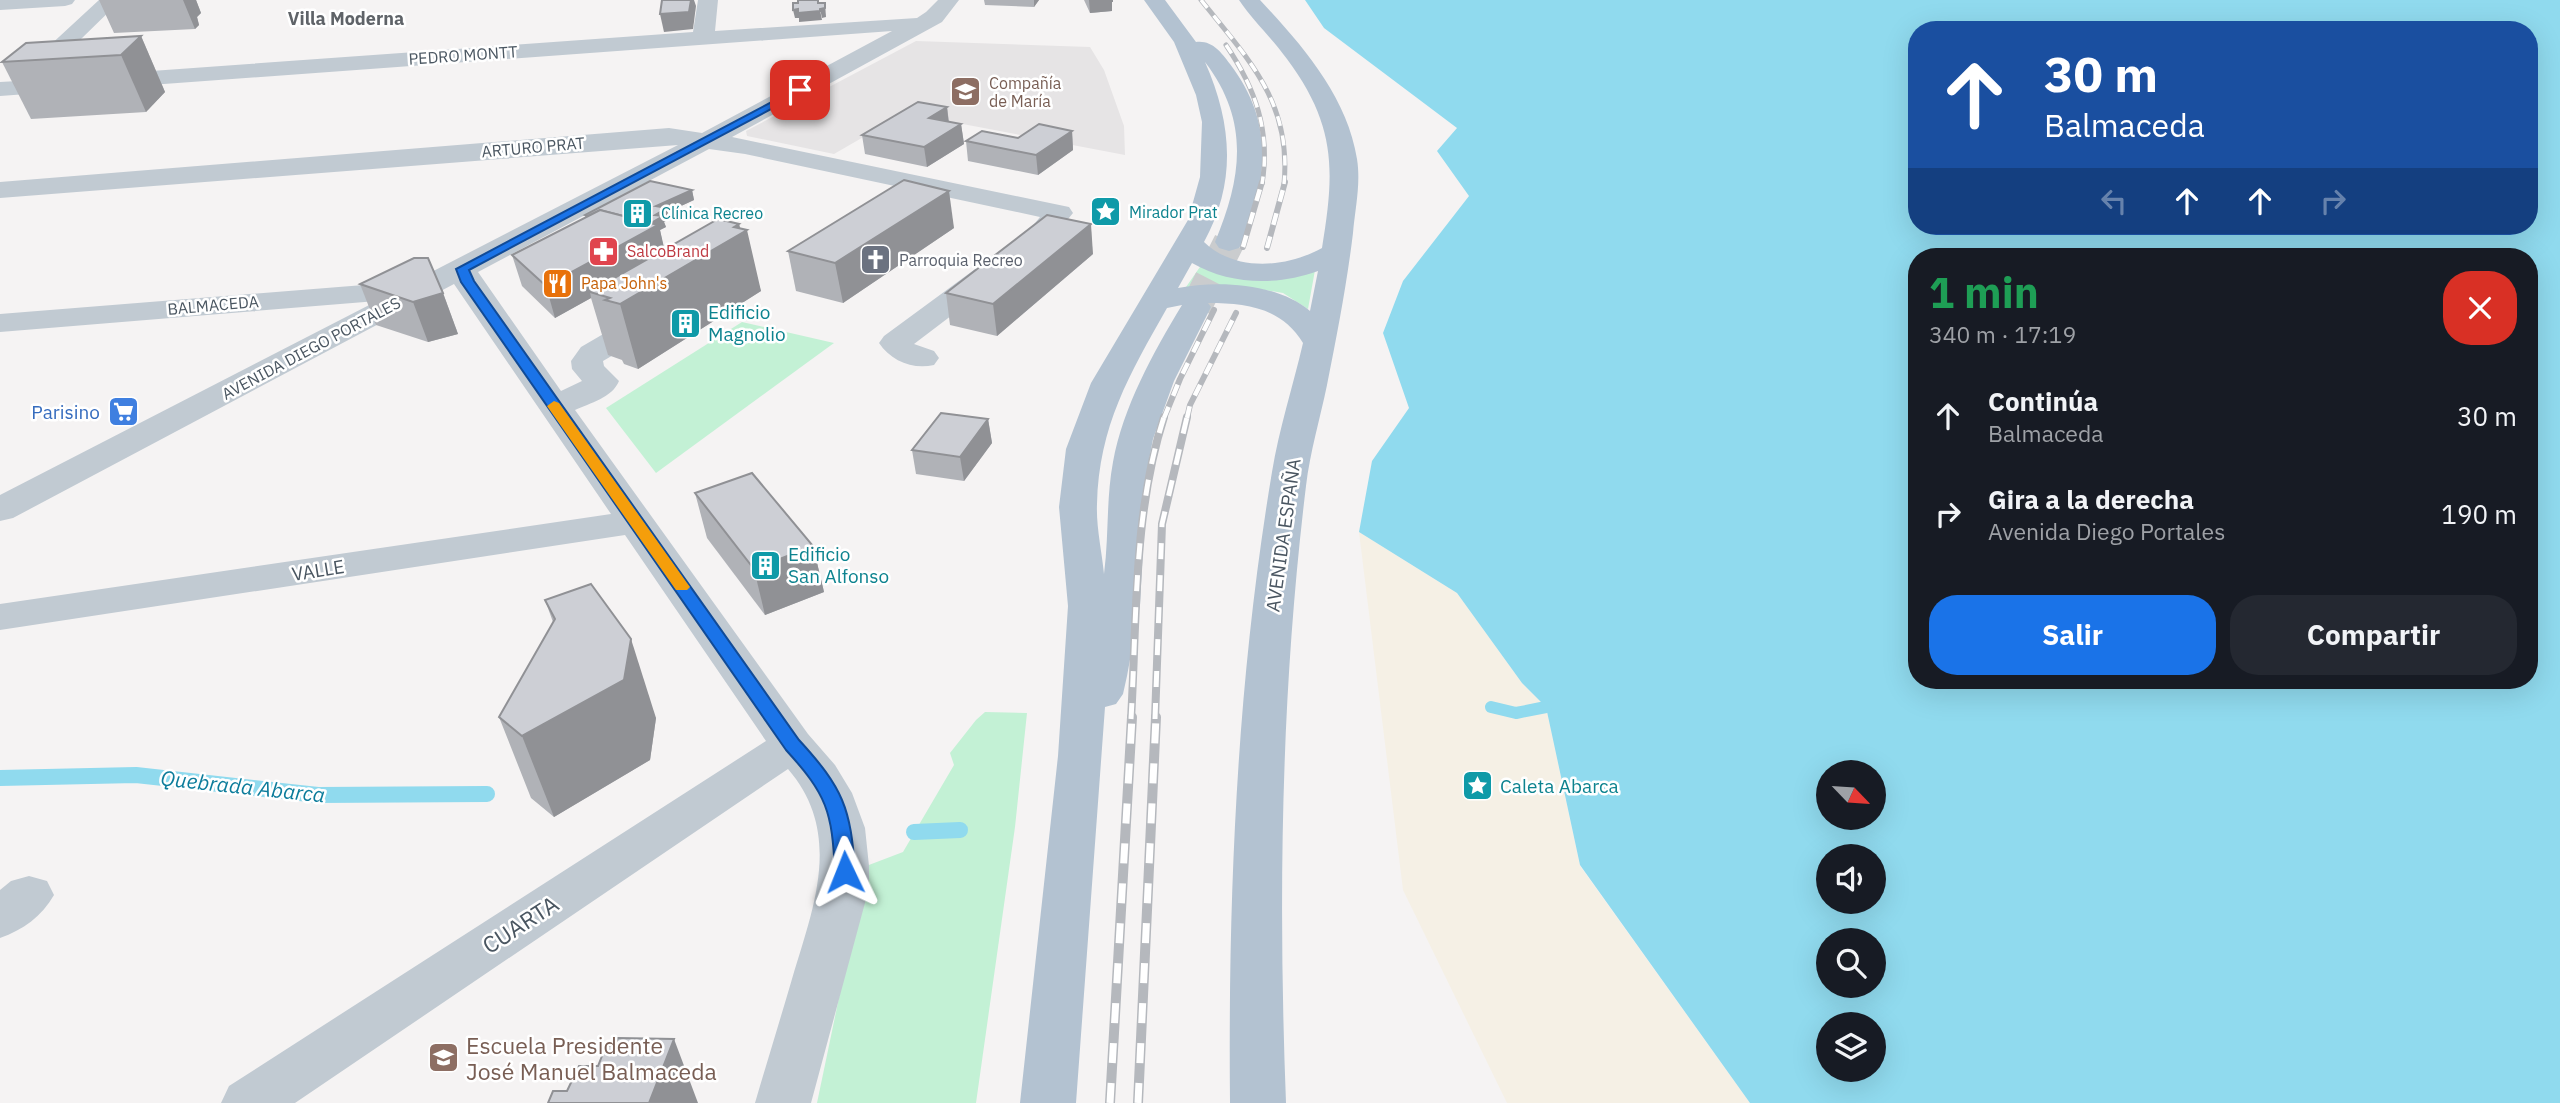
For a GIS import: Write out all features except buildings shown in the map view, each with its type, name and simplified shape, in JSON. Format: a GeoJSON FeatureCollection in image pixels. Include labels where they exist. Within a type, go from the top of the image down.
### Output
{"type":"FeatureCollection","features":[{"type":"Feature","properties":{"kind":"main road"},"geometry":{"type":"LineString","coordinates":[[1048,1103],[1081,756],[1088,606],[1079,507],[1084,449],[1108,383],[1190,244],[1210,196],[1213,177],[1214,122],[1208,94],[1185,43],[1154,0]]}},
{"type":"Feature","properties":{"kind":"main road","name":"AVENIDA ESPAÑA"},"geometry":{"type":"LineString","coordinates":[[1249,0],[1273,26],[1321,93],[1337,132],[1344,159],[1337,252],[1291,467],[1265,665],[1254,980],[1258,1103]]}},
{"type":"Feature","properties":{"kind":"main road"},"geometry":{"type":"LineString","coordinates":[[1185,43],[1208,50],[1229,78],[1244,108],[1250,142],[1251,178],[1241,216],[1229,242]]}},
{"type":"Feature","properties":{"kind":"main road"},"geometry":{"type":"LineString","coordinates":[[1190,244],[1203,258],[1214,264],[1260,272],[1314,265],[1337,252]]}},
{"type":"Feature","properties":{"kind":"main road"},"geometry":{"type":"LineString","coordinates":[[1155,302],[1209,294],[1265,300],[1295,313],[1306,322],[1318,342]]}},
{"type":"Feature","properties":{"kind":"main road"},"geometry":{"type":"LineString","coordinates":[[1081,756],[1102,693],[1116,635],[1124,581],[1131,462],[1141,421],[1159,377],[1196,307]]}},
{"type":"Feature","properties":{"kind":"street"},"geometry":{"type":"LineString","coordinates":[[0,4],[65,0]]}},
{"type":"Feature","properties":{"kind":"street"},"geometry":{"type":"LineString","coordinates":[[0,104],[9,88],[111,0]]}},
{"type":"Feature","properties":{"kind":"street"},"geometry":{"type":"LineString","coordinates":[[703,37],[708,0]]}},
{"type":"Feature","properties":{"kind":"street","name":"AVENIDA DIEGO PORTALES"},"geometry":{"type":"LineString","coordinates":[[5,505],[709,139],[925,22],[943,9],[949,0]]}},
{"type":"Feature","properties":{"kind":"street","name":"PEDRO MONTT"},"geometry":{"type":"LineString","coordinates":[[9,88],[925,22]]}},
{"type":"Feature","properties":{"kind":"street","name":"ARTURO PRAT"},"geometry":{"type":"LineString","coordinates":[[0,190],[669,136],[709,139],[1059,213],[1041,234],[895,343],[902,351],[923,358]]}},
{"type":"Feature","properties":{"kind":"street"},"geometry":{"type":"LineString","coordinates":[[462,269],[467,282],[792,745],[820,775],[833,800],[842,827],[846,856],[844,888],[783,1103]]}},
{"type":"Feature","properties":{"kind":"street","name":"BALMACEDA"},"geometry":{"type":"LineString","coordinates":[[0,323],[426,287]]}},
{"type":"Feature","properties":{"kind":"street"},"geometry":{"type":"LineString","coordinates":[[555,406],[601,385],[602,382],[588,369],[587,361],[592,354],[675,305]]}},
{"type":"Feature","properties":{"kind":"street","name":"VALLE"},"geometry":{"type":"LineString","coordinates":[[0,617],[636,522]]}},
{"type":"Feature","properties":{"kind":"street","name":"CUARTA"},"geometry":{"type":"LineString","coordinates":[[249,1103],[792,745]]}},
{"type":"Feature","properties":{"kind":"shaded area","name":"Compañía de María"},"geometry":{"type":"Polygon","coordinates":[[[916,41],[1090,47],[1104,70],[1124,126],[1125,155],[905,113],[834,154],[747,136],[746,131],[916,41]]]}},
{"type":"Feature","properties":{"kind":"green space"},"geometry":{"type":"Polygon","coordinates":[[[1202,264],[1315,270],[1308,309],[1283,293],[1253,288],[1186,287],[1202,264]]]}},
{"type":"Feature","properties":{"kind":"green space"},"geometry":{"type":"Polygon","coordinates":[[[742,322],[834,343],[656,473],[606,408],[742,322]]]}},
{"type":"Feature","properties":{"kind":"green space"},"geometry":{"type":"Polygon","coordinates":[[[985,712],[1027,713],[1015,827],[976,1103],[817,1103],[860,897],[861,868],[903,852],[954,765],[950,753],[985,712]]]}},
{"type":"Feature","properties":{"kind":"sand","name":"Caleta Abarca"},"geometry":{"type":"Polygon","coordinates":[[[1359,532],[1457,593],[1522,683],[1546,707],[1580,866],[1750,1103],[1507,1103],[1403,890],[1359,532]]]}},
{"type":"Feature","properties":{"kind":"water"},"geometry":{"type":"Polygon","coordinates":[[[1305,0],[2560,0],[2560,1103],[1750,1103],[1580,865],[1546,707],[1522,683],[1457,593],[1359,532],[1372,461],[1409,408],[1383,333],[1403,281],[1469,196],[1437,151],[1457,128],[1324,28],[1305,0]]]}},
{"type":"Feature","properties":{"kind":"waterway","name":"Quebrada Abarca"},"geometry":{"type":"LineString","coordinates":[[1491,707],[1516,713],[1546,707]]}},
{"type":"Feature","properties":{"kind":"waterway","name":"Quebrada Abarca"},"geometry":{"type":"LineString","coordinates":[[0,778],[136,775],[318,795],[487,794]]}},
{"type":"Feature","properties":{"kind":"waterway","name":"Quebrada Abarca"},"geometry":{"type":"LineString","coordinates":[[914,832],[960,830]]}},
{"type":"Feature","properties":{"kind":"tunnel"},"geometry":{"type":"LineString","coordinates":[[1196,307],[1229,242]]}},
{"type":"Feature","properties":{"kind":"railway"},"geometry":{"type":"LineString","coordinates":[[1201,0],[1250,63],[1274,105],[1285,155],[1284,184]]}},
{"type":"Feature","properties":{"kind":"railway"},"geometry":{"type":"LineString","coordinates":[[1226,45],[1245,77],[1258,111],[1264,146],[1262,184]]}},
{"type":"Feature","properties":{"kind":"railway"},"geometry":{"type":"LineString","coordinates":[[1243,247],[1262,182]]}},
{"type":"Feature","properties":{"kind":"railway"},"geometry":{"type":"LineString","coordinates":[[1267,248],[1285,182]]}},
{"type":"Feature","properties":{"kind":"railway"},"geometry":{"type":"LineString","coordinates":[[1164,418],[1214,310]]}},
{"type":"Feature","properties":{"kind":"railway"},"geometry":{"type":"LineString","coordinates":[[1187,418],[1190,405],[1236,313]]}},
{"type":"Feature","properties":{"kind":"railway"},"geometry":{"type":"LineString","coordinates":[[1131,719],[1142,528],[1154,453],[1164,417]]}},
{"type":"Feature","properties":{"kind":"railway"},"geometry":{"type":"LineString","coordinates":[[1155,719],[1162,524],[1187,417]]}},
{"type":"Feature","properties":{"kind":"railway"},"geometry":{"type":"LineString","coordinates":[[1110,1103],[1132,717]]}},
{"type":"Feature","properties":{"kind":"railway"},"geometry":{"type":"LineString","coordinates":[[1138,1103],[1156,717]]}},
{"type":"Feature","properties":{"kind":"slow traffic"},"geometry":{"type":"LineString","coordinates":[[554,406],[681,587]]}},
{"type":"Feature","properties":{"kind":"place","name":"Compañía de María"},"geometry":{"type":"Point","coordinates":[966,92]}},
{"type":"Feature","properties":{"kind":"place","name":"Mirador Prat"},"geometry":{"type":"Point","coordinates":[1106,212]}},
{"type":"Feature","properties":{"kind":"place","name":"Clínica Recreo"},"geometry":{"type":"Point","coordinates":[638,213]}},
{"type":"Feature","properties":{"kind":"place","name":"SalcoBrand"},"geometry":{"type":"Point","coordinates":[604,251]}},
{"type":"Feature","properties":{"kind":"place","name":"Parroquia Recreo"},"geometry":{"type":"Point","coordinates":[876,260]}},
{"type":"Feature","properties":{"kind":"place","name":"Papa John's"},"geometry":{"type":"Point","coordinates":[558,283]}},
{"type":"Feature","properties":{"kind":"place","name":"Edificio Magnolio"},"geometry":{"type":"Point","coordinates":[685,323]}},
{"type":"Feature","properties":{"kind":"place","name":"Parisino"},"geometry":{"type":"Point","coordinates":[123,412]}},
{"type":"Feature","properties":{"kind":"place","name":"Edificio San Alfonso"},"geometry":{"type":"Point","coordinates":[765,565]}},
{"type":"Feature","properties":{"kind":"place","name":"Caleta Abarca"},"geometry":{"type":"Point","coordinates":[1477,786]}},
{"type":"Feature","properties":{"kind":"place","name":"Escuela Presidente José Manuel Balmaceda"},"geometry":{"type":"Point","coordinates":[443,1058]}},
{"type":"Feature","properties":{"kind":"district","name":"Villa Moderna"},"geometry":{"type":"Point","coordinates":[346,18]}},
{"type":"Feature","properties":{"kind":"route"},"geometry":{"type":"LineString","coordinates":[[800,90],[462,269],[467,282],[792,745],[820,775],[833,800],[842,827],[845,872]]}}]}
